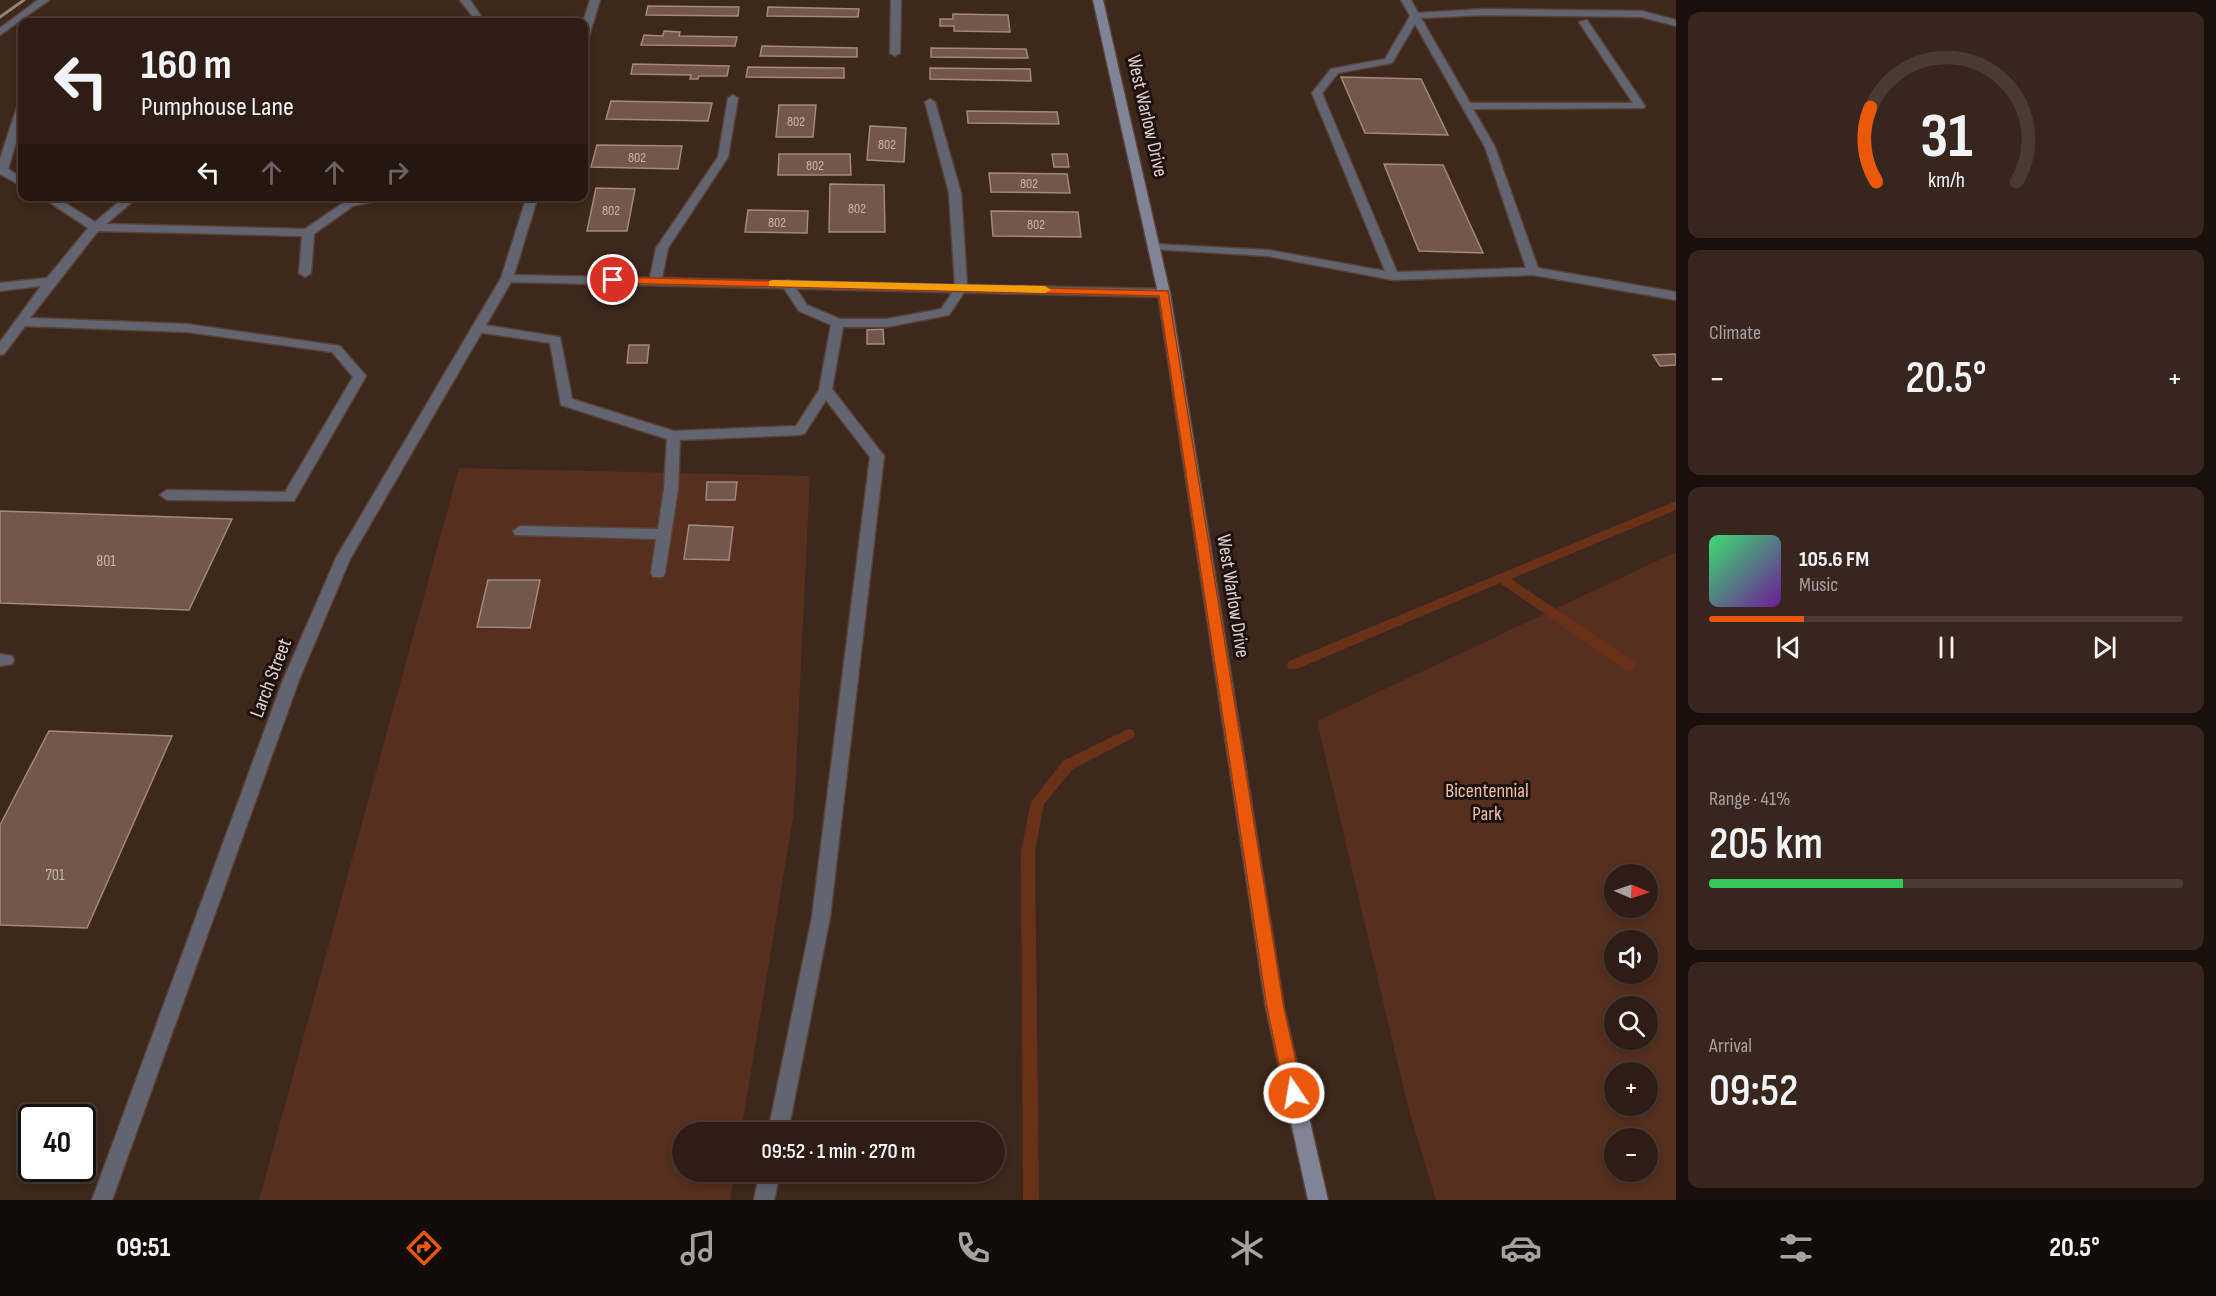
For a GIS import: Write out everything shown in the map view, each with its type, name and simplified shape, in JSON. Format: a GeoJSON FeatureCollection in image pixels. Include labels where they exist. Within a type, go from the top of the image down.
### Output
{"type":"FeatureCollection","features":[{"type":"Feature","properties":{"kind":"street"},"geometry":{"type":"LineString","coordinates":[[19,18],[44,0]]}},
{"type":"Feature","properties":{"kind":"street"},"geometry":{"type":"LineString","coordinates":[[465,0],[478,18]]}},
{"type":"Feature","properties":{"kind":"street"},"geometry":{"type":"LineString","coordinates":[[588,23],[595,0]]}},
{"type":"Feature","properties":{"kind":"street"},"geometry":{"type":"LineString","coordinates":[[895,53],[896,0]]}},
{"type":"Feature","properties":{"kind":"street","name":"West Warlow Drive"},"geometry":{"type":"LineString","coordinates":[[1098,0],[1164,293],[1275,1008],[1318,1200]]}},
{"type":"Feature","properties":{"kind":"street"},"geometry":{"type":"LineString","coordinates":[[1406,0],[1490,147],[1533,271]]}},
{"type":"Feature","properties":{"kind":"street"},"geometry":{"type":"LineString","coordinates":[[1416,16],[1484,12],[1641,14],[1676,23]]}},
{"type":"Feature","properties":{"kind":"street"},"geometry":{"type":"LineString","coordinates":[[1393,276],[1317,93],[1335,71],[1389,61],[1416,16]]}},
{"type":"Feature","properties":{"kind":"street"},"geometry":{"type":"LineString","coordinates":[[0,32],[18,19]]}},
{"type":"Feature","properties":{"kind":"street"},"geometry":{"type":"LineString","coordinates":[[1466,106],[1641,106],[1584,22]]}},
{"type":"Feature","properties":{"kind":"street"},"geometry":{"type":"LineString","coordinates":[[655,281],[662,248],[723,157],[733,98]]}},
{"type":"Feature","properties":{"kind":"street"},"geometry":{"type":"LineString","coordinates":[[787,284],[803,308],[838,323],[887,323],[945,312],[961,288],[955,193],[930,102]]}},
{"type":"Feature","properties":{"kind":"street"},"geometry":{"type":"LineString","coordinates":[[18,119],[1,171],[18,181]]}},
{"type":"Feature","properties":{"kind":"street"},"geometry":{"type":"LineString","coordinates":[[53,201],[95,227],[308,233],[350,203],[362,201]]}},
{"type":"Feature","properties":{"kind":"street"},"geometry":{"type":"LineString","coordinates":[[0,351],[51,281],[95,227],[128,201]]}},
{"type":"Feature","properties":{"kind":"street","name":"Larch Street"},"geometry":{"type":"LineString","coordinates":[[102,1200],[291,680],[343,558],[507,278],[531,201]]}},
{"type":"Feature","properties":{"kind":"street"},"geometry":{"type":"LineString","coordinates":[[305,273],[308,233]]}},
{"type":"Feature","properties":{"kind":"street"},"geometry":{"type":"LineString","coordinates":[[1155,247],[1268,253],[1393,276],[1533,271],[1676,296]]}},
{"type":"Feature","properties":{"kind":"street"},"geometry":{"type":"LineString","coordinates":[[507,278],[1164,293]]}},
{"type":"Feature","properties":{"kind":"street"},"geometry":{"type":"LineString","coordinates":[[0,286],[51,281]]}},
{"type":"Feature","properties":{"kind":"street"},"geometry":{"type":"LineString","coordinates":[[21,322],[187,328],[336,349],[360,376],[289,497],[166,495]]}},
{"type":"Feature","properties":{"kind":"street"},"geometry":{"type":"LineString","coordinates":[[478,328],[556,340],[566,402],[674,436],[800,430],[825,390],[838,323]]}},
{"type":"Feature","properties":{"kind":"street"},"geometry":{"type":"LineString","coordinates":[[780,1122],[821,917],[877,456],[825,390]]}},
{"type":"Feature","properties":{"kind":"street"},"geometry":{"type":"LineString","coordinates":[[658,573],[665,534],[674,436]]}},
{"type":"Feature","properties":{"kind":"street"},"geometry":{"type":"LineString","coordinates":[[520,531],[665,534]]}},
{"type":"Feature","properties":{"kind":"street"},"geometry":{"type":"LineString","coordinates":[[764,1200],[768,1182]]}},
{"type":"Feature","properties":{"kind":"green space"},"geometry":{"type":"Polygon","coordinates":[[[459,468],[810,476],[794,812],[743,1122],[672,1122],[672,1182],[733,1182],[730,1200],[259,1200],[459,468]]]}},
{"type":"Feature","properties":{"kind":"green space","name":"Bicentennial Park"},"geometry":{"type":"Polygon","coordinates":[[[1676,552],[1676,1200],[1436,1200],[1408,1107],[1317,721],[1676,552]]]}},
{"type":"Feature","properties":{"kind":"building"},"geometry":{"type":"Polygon","coordinates":[[[648,6],[739,7],[738,16],[646,15],[648,6]]]}},
{"type":"Feature","properties":{"kind":"building"},"geometry":{"type":"Polygon","coordinates":[[[768,7],[859,9],[858,17],[767,16],[768,7]]]}},
{"type":"Feature","properties":{"kind":"building"},"geometry":{"type":"Polygon","coordinates":[[[953,14],[1008,15],[1010,32],[954,31],[954,26],[940,26],[940,19],[953,19],[953,14]]]}},
{"type":"Feature","properties":{"kind":"building"},"geometry":{"type":"Polygon","coordinates":[[[664,31],[680,32],[679,36],[737,37],[735,46],[641,45],[644,35],[663,36],[664,31]]]}},
{"type":"Feature","properties":{"kind":"building"},"geometry":{"type":"Polygon","coordinates":[[[762,46],[857,48],[857,57],[760,56],[762,46]]]}},
{"type":"Feature","properties":{"kind":"building"},"geometry":{"type":"Polygon","coordinates":[[[931,48],[1026,49],[1028,58],[931,57],[931,48]]]}},
{"type":"Feature","properties":{"kind":"building"},"geometry":{"type":"Polygon","coordinates":[[[633,64],[729,66],[727,76],[699,76],[698,79],[690,79],[691,75],[631,74],[633,64]]]}},
{"type":"Feature","properties":{"kind":"building"},"geometry":{"type":"Polygon","coordinates":[[[748,67],[844,68],[844,78],[746,77],[748,67]]]}},
{"type":"Feature","properties":{"kind":"building"},"geometry":{"type":"Polygon","coordinates":[[[930,68],[1030,69],[1031,81],[930,79],[930,68]]]}},
{"type":"Feature","properties":{"kind":"building"},"geometry":{"type":"Polygon","coordinates":[[[1341,77],[1421,79],[1448,135],[1365,133],[1341,77]]]}},
{"type":"Feature","properties":{"kind":"building"},"geometry":{"type":"Polygon","coordinates":[[[611,101],[712,103],[708,121],[606,119],[611,101]]]}},
{"type":"Feature","properties":{"kind":"building"},"geometry":{"type":"Polygon","coordinates":[[[779,105],[816,105],[813,137],[776,137],[779,105]]]}},
{"type":"Feature","properties":{"kind":"building"},"geometry":{"type":"Polygon","coordinates":[[[967,111],[1057,112],[1059,124],[968,123],[967,111]]]}},
{"type":"Feature","properties":{"kind":"building"},"geometry":{"type":"Polygon","coordinates":[[[870,126],[906,128],[904,162],[867,160],[870,126]]]}},
{"type":"Feature","properties":{"kind":"building"},"geometry":{"type":"Polygon","coordinates":[[[597,145],[682,146],[678,169],[591,167],[597,145]]]}},
{"type":"Feature","properties":{"kind":"building"},"geometry":{"type":"Polygon","coordinates":[[[779,154],[850,154],[851,175],[778,175],[779,154]]]}},
{"type":"Feature","properties":{"kind":"building"},"geometry":{"type":"Polygon","coordinates":[[[1052,154],[1067,154],[1069,167],[1054,167],[1052,154]]]}},
{"type":"Feature","properties":{"kind":"building"},"geometry":{"type":"Polygon","coordinates":[[[1384,164],[1443,165],[1483,253],[1419,251],[1384,164]]]}},
{"type":"Feature","properties":{"kind":"building"},"geometry":{"type":"Polygon","coordinates":[[[989,173],[1067,174],[1070,193],[991,192],[989,173]]]}},
{"type":"Feature","properties":{"kind":"building"},"geometry":{"type":"Polygon","coordinates":[[[830,184],[884,185],[885,232],[829,232],[830,184]]]}},
{"type":"Feature","properties":{"kind":"building"},"geometry":{"type":"Polygon","coordinates":[[[596,188],[635,189],[627,231],[587,231],[596,188]]]}},
{"type":"Feature","properties":{"kind":"building"},"geometry":{"type":"Polygon","coordinates":[[[748,210],[808,211],[807,233],[745,232],[748,210]]]}},
{"type":"Feature","properties":{"kind":"building"},"geometry":{"type":"Polygon","coordinates":[[[991,211],[1078,212],[1081,237],[993,236],[991,211]]]}},
{"type":"Feature","properties":{"kind":"building"},"geometry":{"type":"Polygon","coordinates":[[[883,329],[884,344],[867,344],[867,330],[883,329]]]}},
{"type":"Feature","properties":{"kind":"building"},"geometry":{"type":"Polygon","coordinates":[[[629,345],[649,345],[647,363],[627,363],[629,345]]]}},
{"type":"Feature","properties":{"kind":"building"},"geometry":{"type":"Polygon","coordinates":[[[1676,354],[1676,365],[1660,366],[1653,355],[1676,354]]]}},
{"type":"Feature","properties":{"kind":"building"},"geometry":{"type":"Polygon","coordinates":[[[707,482],[737,482],[735,500],[706,500],[707,482]]]}},
{"type":"Feature","properties":{"kind":"building"},"geometry":{"type":"Polygon","coordinates":[[[0,511],[232,519],[189,610],[0,603],[0,511]]]}},
{"type":"Feature","properties":{"kind":"building"},"geometry":{"type":"Polygon","coordinates":[[[689,525],[733,527],[729,560],[684,559],[689,525]]]}},
{"type":"Feature","properties":{"kind":"building"},"geometry":{"type":"Polygon","coordinates":[[[488,580],[540,580],[530,628],[477,627],[488,580]]]}},
{"type":"Feature","properties":{"kind":"building"},"geometry":{"type":"Polygon","coordinates":[[[49,731],[172,736],[87,928],[0,925],[0,825],[49,731]]]}},
{"type":"Feature","properties":{"kind":"waterway"},"geometry":{"type":"LineString","coordinates":[[1501,578],[1676,505]]}},
{"type":"Feature","properties":{"kind":"waterway"},"geometry":{"type":"LineString","coordinates":[[1293,665],[1501,578]]}},
{"type":"Feature","properties":{"kind":"waterway"},"geometry":{"type":"LineString","coordinates":[[1501,578],[1630,666]]}},
{"type":"Feature","properties":{"kind":"waterway"},"geometry":{"type":"LineString","coordinates":[[1031,1200],[1028,851],[1038,802],[1068,765],[1128,734]]}},
{"type":"Feature","properties":{"kind":"railway"},"geometry":{"type":"LineString","coordinates":[[0,17],[24,0]]}},
{"type":"Feature","properties":{"kind":"slow traffic"},"geometry":{"type":"LineString","coordinates":[[773,284],[1045,290]]}},
{"type":"Feature","properties":{"kind":"route"},"geometry":{"type":"LineString","coordinates":[[613,280],[1164,293],[1275,1008],[1294,1093]]}}]}
